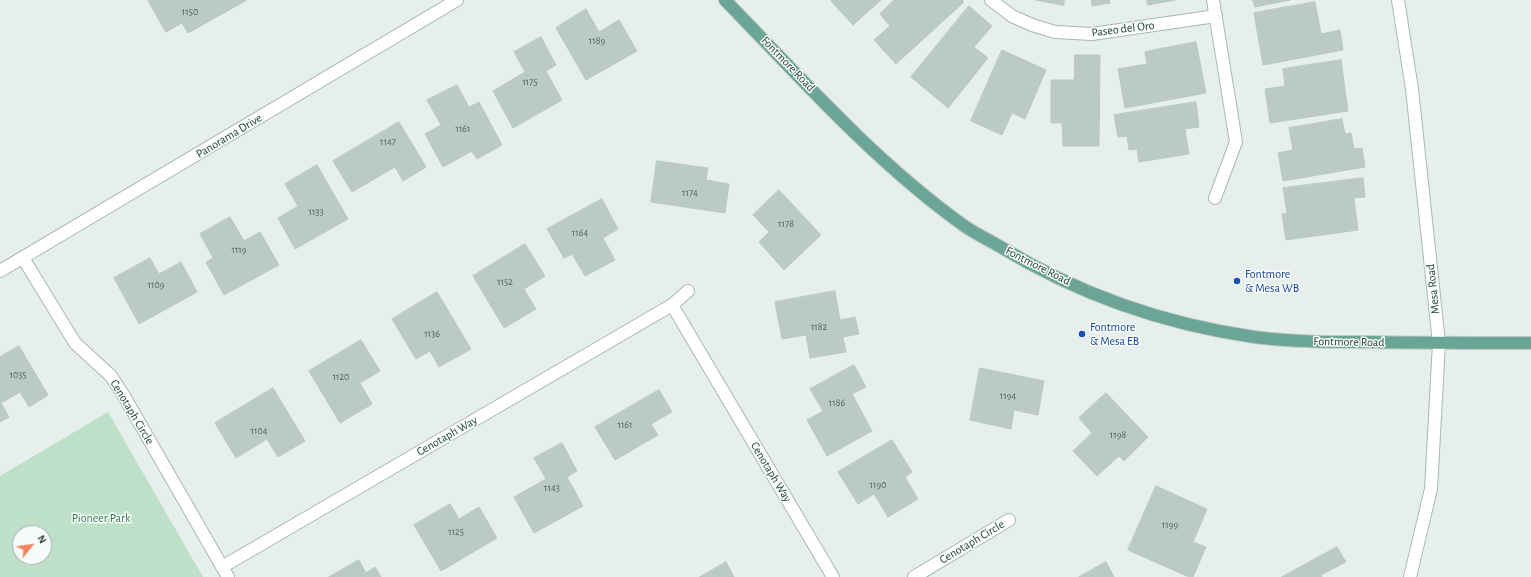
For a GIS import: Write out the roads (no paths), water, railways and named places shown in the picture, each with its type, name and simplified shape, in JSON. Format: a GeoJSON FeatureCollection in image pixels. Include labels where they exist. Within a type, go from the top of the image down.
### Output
{"type":"FeatureCollection","features":[{"type":"Feature","properties":{"kind":"main road","name":"Fontmore Road"},"geometry":{"type":"LineString","coordinates":[[725,0],[872,150],[917,189],[964,226],[1016,257],[1099,296],[1149,313],[1202,328],[1255,337],[1308,342],[1531,343]]}},
{"type":"Feature","properties":{"kind":"street","name":"Panorama Drive"},"geometry":{"type":"LineString","coordinates":[[0,271],[457,0]]}},
{"type":"Feature","properties":{"kind":"street","name":"Paseo del Oro"},"geometry":{"type":"LineString","coordinates":[[991,0],[1012,16],[1032,25],[1056,32],[1092,34],[1216,16]]}},
{"type":"Feature","properties":{"kind":"street"},"geometry":{"type":"LineString","coordinates":[[1213,0],[1236,142],[1215,198]]}},
{"type":"Feature","properties":{"kind":"street","name":"Mesa Road"},"geometry":{"type":"LineString","coordinates":[[1398,0],[1412,89],[1439,343],[1431,489],[1410,577]]}},
{"type":"Feature","properties":{"kind":"street","name":"Cenotaph Circle"},"geometry":{"type":"LineString","coordinates":[[23,258],[75,344],[110,376],[124,396],[225,572]]}},
{"type":"Feature","properties":{"kind":"street","name":"Cenotaph Way"},"geometry":{"type":"LineString","coordinates":[[225,572],[672,305],[688,291]]}},
{"type":"Feature","properties":{"kind":"street","name":"Cenotaph Way"},"geometry":{"type":"LineString","coordinates":[[672,305],[833,577]]}},
{"type":"Feature","properties":{"kind":"street","name":"Cenotaph Circle"},"geometry":{"type":"LineString","coordinates":[[914,577],[1009,520]]}},
{"type":"Feature","properties":{"kind":"place","name":"Fontmore & Mesa WB"},"geometry":{"type":"Point","coordinates":[1237,281]}},
{"type":"Feature","properties":{"kind":"place","name":"Fontmore & Mesa EB"},"geometry":{"type":"Point","coordinates":[1082,334]}},
{"type":"Feature","properties":{"kind":"park label","name":"Pioneer Park"},"geometry":{"type":"Point","coordinates":[101,518]}}]}
